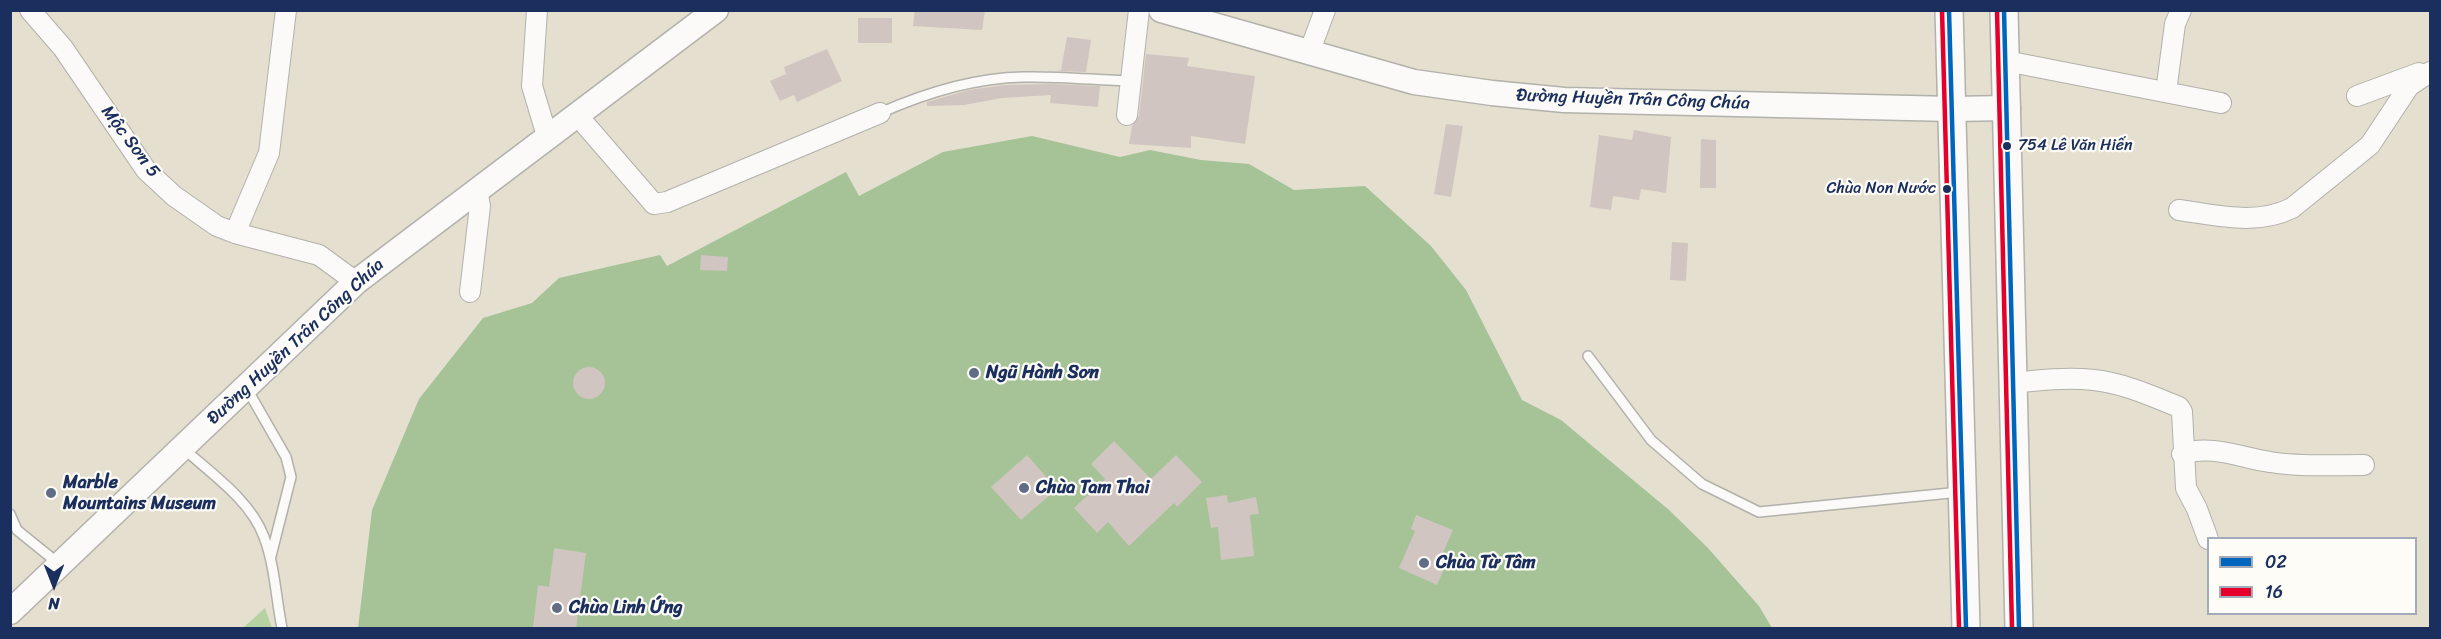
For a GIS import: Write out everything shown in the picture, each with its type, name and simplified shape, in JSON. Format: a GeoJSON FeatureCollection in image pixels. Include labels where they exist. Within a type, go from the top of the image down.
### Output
{"type":"FeatureCollection","features":[{"type":"Feature","properties":{"kind":"main road"},"geometry":{"type":"LineString","coordinates":[[1948,10],[1966,628]]}},
{"type":"Feature","properties":{"kind":"main road"},"geometry":{"type":"LineString","coordinates":[[2004,10],[2019,628]]}},
{"type":"Feature","properties":{"kind":"street","name":"Mộc Sơn 5"},"geometry":{"type":"LineString","coordinates":[[30,10],[63,48],[146,170],[174,196],[200,216],[235,233],[319,255],[356,282]]}},
{"type":"Feature","properties":{"kind":"street"},"geometry":{"type":"LineString","coordinates":[[235,233],[269,153],[286,10]]}},
{"type":"Feature","properties":{"kind":"street"},"geometry":{"type":"LineString","coordinates":[[537,10],[532,86],[547,136]]}},
{"type":"Feature","properties":{"kind":"street","name":"Đường Huyền Trân Công Chúa"},"geometry":{"type":"LineString","coordinates":[[10,612],[356,282],[716,10]]}},
{"type":"Feature","properties":{"kind":"street"},"geometry":{"type":"LineString","coordinates":[[1127,115],[1139,10]]}},
{"type":"Feature","properties":{"kind":"street","name":"Đường Huyền Trân Công Chúa"},"geometry":{"type":"LineString","coordinates":[[1161,10],[1414,82],[1564,100],[1952,109],[2008,108]]}},
{"type":"Feature","properties":{"kind":"street"},"geometry":{"type":"LineString","coordinates":[[1309,53],[1325,10]]}},
{"type":"Feature","properties":{"kind":"street"},"geometry":{"type":"LineString","coordinates":[[2166,92],[2175,24],[2181,10]]}},
{"type":"Feature","properties":{"kind":"street"},"geometry":{"type":"LineString","coordinates":[[2006,61],[2221,103]]}},
{"type":"Feature","properties":{"kind":"street"},"geometry":{"type":"LineString","coordinates":[[2356,96],[2430,70]]}},
{"type":"Feature","properties":{"kind":"street"},"geometry":{"type":"LineString","coordinates":[[2179,210],[2261,219],[2292,208],[2370,145],[2409,86],[2430,70]]}},
{"type":"Feature","properties":{"kind":"street"},"geometry":{"type":"LineString","coordinates":[[577,115],[654,204],[667,202],[880,113]]}},
{"type":"Feature","properties":{"kind":"street"},"geometry":{"type":"LineString","coordinates":[[470,292],[480,206],[477,190]]}},
{"type":"Feature","properties":{"kind":"street"},"geometry":{"type":"LineString","coordinates":[[2014,383],[2055,379],[2094,380],[2179,406],[2182,412],[2182,454],[2186,488],[2207,537]]}},
{"type":"Feature","properties":{"kind":"street"},"geometry":{"type":"LineString","coordinates":[[2182,454],[2211,450],[2271,462],[2302,465],[2364,465]]}},
{"type":"Feature","properties":{"kind":"lane"},"geometry":{"type":"LineString","coordinates":[[880,113],[920,95],[982,81],[1023,77],[1131,81]]}},
{"type":"Feature","properties":{"kind":"lane"},"geometry":{"type":"LineString","coordinates":[[1588,356],[1651,440],[1702,484],[1759,512],[1962,491]]}},
{"type":"Feature","properties":{"kind":"lane"},"geometry":{"type":"LineString","coordinates":[[246,387],[286,457],[291,477],[270,559]]}},
{"type":"Feature","properties":{"kind":"lane"},"geometry":{"type":"LineString","coordinates":[[182,448],[245,505],[264,536],[282,628]]}},
{"type":"Feature","properties":{"kind":"lane"},"geometry":{"type":"LineString","coordinates":[[10,514],[17,530],[59,564]]}},
{"type":"Feature","properties":{"kind":"green space","name":"Ngũ Hành Sơn"},"geometry":{"type":"Polygon","coordinates":[[[1032,136],[1120,157],[1150,150],[1201,160],[1249,164],[1294,190],[1365,186],[1431,246],[1466,290],[1522,400],[1561,420],[1669,510],[1707,547],[1759,606],[1772,628],[358,628],[372,510],[419,399],[483,318],[532,303],[559,278],[660,255],[667,266],[846,172],[859,196],[943,152],[1032,136]]]}},
{"type":"Feature","properties":{"kind":"green space"},"geometry":{"type":"Polygon","coordinates":[[[265,608],[272,628],[243,628],[265,608]]]}},
{"type":"Feature","properties":{"kind":"building"},"geometry":{"type":"Polygon","coordinates":[[[915,10],[985,10],[982,30],[913,26],[915,10]]]}},
{"type":"Feature","properties":{"kind":"building"},"geometry":{"type":"Polygon","coordinates":[[[858,18],[892,18],[892,43],[858,43],[858,18]]]}},
{"type":"Feature","properties":{"kind":"building"},"geometry":{"type":"Polygon","coordinates":[[[1067,37],[1091,40],[1086,72],[1057,71],[1061,70],[1067,37]]]}},
{"type":"Feature","properties":{"kind":"building"},"geometry":{"type":"Polygon","coordinates":[[[827,49],[842,81],[797,102],[794,95],[780,101],[770,81],[786,74],[784,67],[827,49]]]}},
{"type":"Feature","properties":{"kind":"building"},"geometry":{"type":"Polygon","coordinates":[[[1146,54],[1189,58],[1187,66],[1255,76],[1245,144],[1191,136],[1191,148],[1129,144],[1132,126],[1139,116],[1146,54]]]}},
{"type":"Feature","properties":{"kind":"building"},"geometry":{"type":"Polygon","coordinates":[[[1005,85],[1100,86],[1098,107],[1050,103],[1051,95],[1002,98],[964,105],[927,106],[927,102],[969,90],[1005,85]]]}},
{"type":"Feature","properties":{"kind":"building"},"geometry":{"type":"Polygon","coordinates":[[[1446,124],[1463,126],[1451,197],[1434,194],[1446,124]]]}},
{"type":"Feature","properties":{"kind":"building"},"geometry":{"type":"Polygon","coordinates":[[[1634,130],[1671,137],[1666,193],[1641,189],[1639,200],[1613,196],[1611,210],[1590,207],[1599,135],[1632,140],[1634,130]]]}},
{"type":"Feature","properties":{"kind":"building"},"geometry":{"type":"Polygon","coordinates":[[[1701,139],[1716,140],[1716,188],[1700,188],[1701,139]]]}},
{"type":"Feature","properties":{"kind":"building"},"geometry":{"type":"Polygon","coordinates":[[[1672,242],[1688,243],[1686,281],[1670,280],[1672,242]]]}},
{"type":"Feature","properties":{"kind":"building"},"geometry":{"type":"Polygon","coordinates":[[[701,255],[728,257],[727,271],[700,270],[701,255]]]}},
{"type":"Feature","properties":{"kind":"building"},"geometry":{"type":"Polygon","coordinates":[[[589,367],[600,372],[605,383],[600,394],[589,399],[578,394],[573,383],[578,372],[589,367]]]}},
{"type":"Feature","properties":{"kind":"building"},"geometry":{"type":"Polygon","coordinates":[[[1114,441],[1151,479],[1176,455],[1202,482],[1177,507],[1174,503],[1129,546],[1108,522],[1097,533],[1074,508],[1105,479],[1091,464],[1114,441]]]}},
{"type":"Feature","properties":{"kind":"building","name":"Chùa Tam Thai"},"geometry":{"type":"Polygon","coordinates":[[[1027,455],[1057,489],[1021,520],[991,487],[1027,455]]]}},
{"type":"Feature","properties":{"kind":"building"},"geometry":{"type":"Polygon","coordinates":[[[1227,495],[1228,503],[1256,497],[1259,514],[1250,515],[1254,556],[1221,560],[1218,527],[1211,528],[1206,498],[1227,495]]]}},
{"type":"Feature","properties":{"kind":"building"},"geometry":{"type":"Polygon","coordinates":[[[1416,515],[1453,530],[1442,555],[1449,557],[1437,585],[1399,568],[1415,531],[1411,529],[1416,515]]]}},
{"type":"Feature","properties":{"kind":"building","name":"Chùa Linh Ứng"},"geometry":{"type":"Polygon","coordinates":[[[554,548],[586,553],[576,628],[533,628],[538,585],[549,587],[554,548]]]}},
{"type":"Feature","properties":{"kind":"transit line","name":"16"},"geometry":{"type":"LineString","coordinates":[[1942,10],[1959,628]]}},
{"type":"Feature","properties":{"kind":"transit line","name":"02"},"geometry":{"type":"LineString","coordinates":[[1949,10],[1966,628]]}},
{"type":"Feature","properties":{"kind":"transit line","name":"16"},"geometry":{"type":"LineString","coordinates":[[1997,10],[2012,628]]}},
{"type":"Feature","properties":{"kind":"transit line","name":"02"},"geometry":{"type":"LineString","coordinates":[[2004,10],[2019,628]]}},
{"type":"Feature","properties":{"kind":"place","name":"754 Lê Văn Hiến"},"geometry":{"type":"Point","coordinates":[2007,146]}},
{"type":"Feature","properties":{"kind":"place","name":"Chùa Non Nước"},"geometry":{"type":"Point","coordinates":[1947,189]}},
{"type":"Feature","properties":{"kind":"place","name":"Ngũ Hành Sơn"},"geometry":{"type":"Point","coordinates":[974,373]}},
{"type":"Feature","properties":{"kind":"place","name":"Chùa Tam Thai"},"geometry":{"type":"Point","coordinates":[1024,488]}},
{"type":"Feature","properties":{"kind":"place","name":"Marble Mountains Museum"},"geometry":{"type":"Point","coordinates":[51,493]}},
{"type":"Feature","properties":{"kind":"place","name":"Chùa Từ Tâm"},"geometry":{"type":"Point","coordinates":[1424,563]}},
{"type":"Feature","properties":{"kind":"place","name":"Chùa Linh Ứng"},"geometry":{"type":"Point","coordinates":[557,608]}}]}
